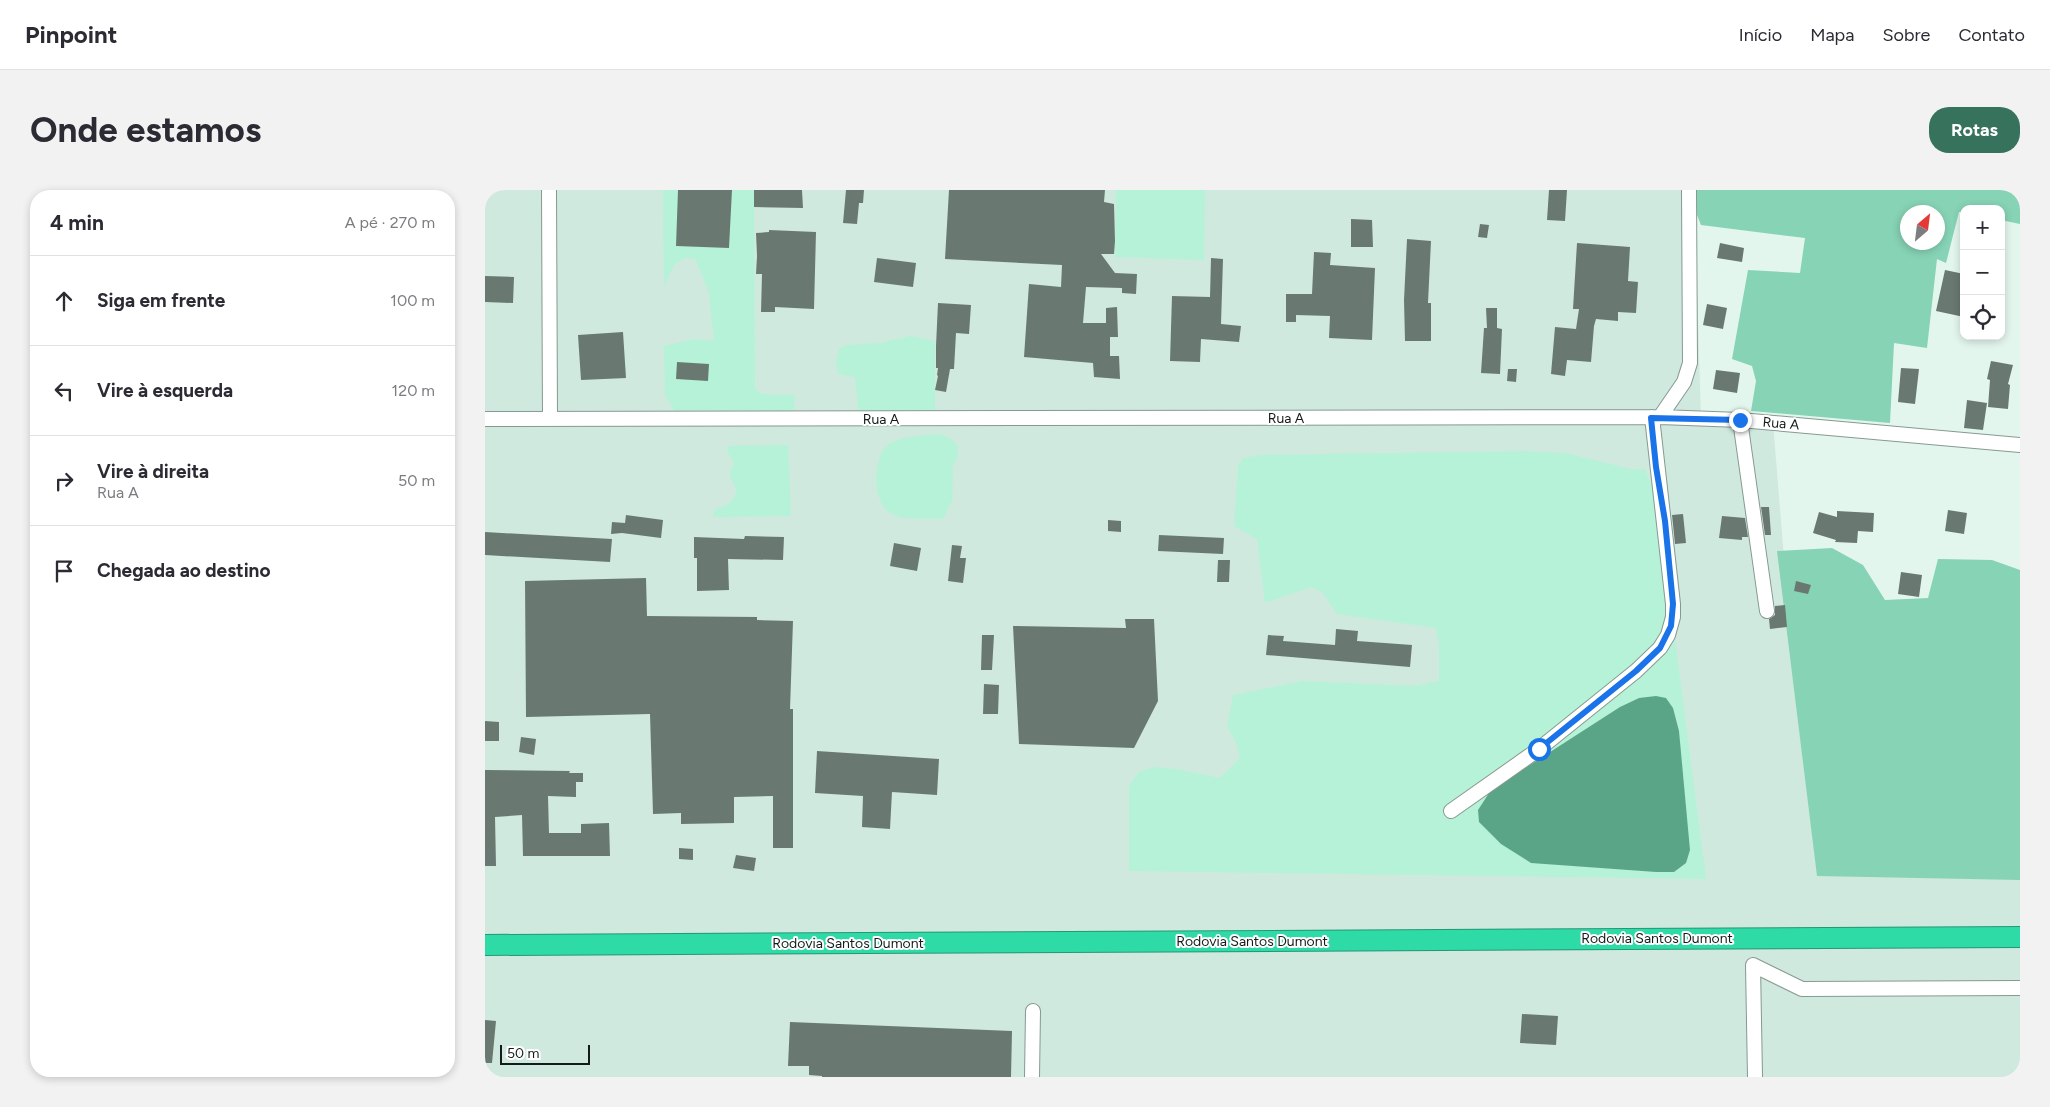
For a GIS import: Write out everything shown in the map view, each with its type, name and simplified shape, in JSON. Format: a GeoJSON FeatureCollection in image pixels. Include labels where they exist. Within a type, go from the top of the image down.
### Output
{"type":"FeatureCollection","features":[{"type":"Feature","properties":{"kind":"highway","name":"Rodovia Santos Dumont"},"geometry":{"type":"LineString","coordinates":[[485,945],[2020,937]]}},
{"type":"Feature","properties":{"kind":"street"},"geometry":{"type":"LineString","coordinates":[[549,190],[550,419]]}},
{"type":"Feature","properties":{"kind":"street"},"geometry":{"type":"LineString","coordinates":[[1451,811],[1539,749],[1629,677],[1660,648],[1667,635],[1673,617],[1673,604],[1665,521],[1656,467],[1656,417],[1684,382],[1690,363],[1689,190]]}},
{"type":"Feature","properties":{"kind":"street","name":"Rua A"},"geometry":{"type":"LineString","coordinates":[[485,419],[1656,417],[1740,420],[2020,445]]}},
{"type":"Feature","properties":{"kind":"street"},"geometry":{"type":"LineString","coordinates":[[1740,420],[1767,611]]}},
{"type":"Feature","properties":{"kind":"street"},"geometry":{"type":"LineString","coordinates":[[1755,1077],[1753,966],[1802,989],[2020,988]]}},
{"type":"Feature","properties":{"kind":"street"},"geometry":{"type":"LineString","coordinates":[[1032,1077],[1033,1011]]}},
{"type":"Feature","properties":{"kind":"shaded area"},"geometry":{"type":"Polygon","coordinates":[[[485,190],[1694,190],[1701,418],[1773,423],[1793,668],[2020,678],[2020,1077],[485,1077],[485,190]]]}},
{"type":"Feature","properties":{"kind":"shaded area"},"geometry":{"type":"Polygon","coordinates":[[[663,190],[754,190],[755,389],[761,394],[795,395],[794,414],[675,412],[665,395],[664,346],[694,339],[714,341],[709,293],[695,258],[688,258],[678,262],[674,266],[664,287],[663,190]]]}},
{"type":"Feature","properties":{"kind":"shaded area"},"geometry":{"type":"Polygon","coordinates":[[[1116,190],[1205,190],[1204,260],[1115,257],[1116,190]]]}},
{"type":"Feature","properties":{"kind":"shaded area"},"geometry":{"type":"Polygon","coordinates":[[[1687,190],[2020,190],[2020,224],[2005,221],[2005,205],[1960,205],[1960,212],[1946,263],[1937,259],[1927,348],[1894,343],[1890,423],[1751,411],[1756,381],[1752,366],[1732,359],[1748,270],[1800,273],[1805,238],[1701,225],[1687,190]]]}},
{"type":"Feature","properties":{"kind":"shaded area"},"geometry":{"type":"Polygon","coordinates":[[[910,336],[935,341],[935,412],[858,411],[855,377],[838,374],[836,362],[839,349],[846,345],[880,343],[910,336]]]}},
{"type":"Feature","properties":{"kind":"shaded area"},"geometry":{"type":"Polygon","coordinates":[[[941,434],[951,439],[958,446],[957,460],[953,464],[952,501],[943,519],[909,518],[890,513],[884,508],[877,490],[877,468],[883,450],[889,444],[900,439],[941,434]]]}},
{"type":"Feature","properties":{"kind":"shaded area"},"geometry":{"type":"Polygon","coordinates":[[[788,445],[791,516],[713,517],[715,509],[729,503],[734,498],[737,490],[730,477],[730,471],[734,463],[727,451],[728,446],[788,445]]]}},
{"type":"Feature","properties":{"kind":"shaded area"},"geometry":{"type":"Polygon","coordinates":[[[1524,451],[1565,453],[1631,469],[1645,469],[1652,487],[1662,539],[1706,879],[1129,871],[1129,786],[1139,772],[1154,767],[1176,769],[1220,778],[1240,758],[1236,742],[1227,727],[1233,695],[1303,681],[1414,686],[1439,681],[1439,645],[1436,628],[1337,614],[1323,593],[1312,587],[1265,603],[1257,539],[1234,526],[1238,466],[1243,458],[1261,455],[1524,451]]]}},
{"type":"Feature","properties":{"kind":"shaded area"},"geometry":{"type":"Polygon","coordinates":[[[1832,548],[1863,565],[1885,600],[1928,598],[1938,559],[1992,560],[2020,570],[2020,880],[1817,876],[1777,551],[1832,548]]]}},
{"type":"Feature","properties":{"kind":"shaded area"},"geometry":{"type":"Polygon","coordinates":[[[1656,696],[1666,698],[1673,708],[1679,731],[1690,850],[1686,863],[1674,872],[1531,863],[1501,844],[1479,822],[1478,810],[1491,790],[1620,707],[1639,698],[1656,696]]]}},
{"type":"Feature","properties":{"kind":"building"},"geometry":{"type":"Polygon","coordinates":[[[678,190],[732,190],[729,248],[676,246],[678,190]]]}},
{"type":"Feature","properties":{"kind":"building"},"geometry":{"type":"Polygon","coordinates":[[[754,190],[802,190],[803,208],[754,207],[754,190]]]}},
{"type":"Feature","properties":{"kind":"building"},"geometry":{"type":"Polygon","coordinates":[[[846,190],[864,190],[863,203],[859,203],[857,224],[843,223],[846,190]]]}},
{"type":"Feature","properties":{"kind":"building"},"geometry":{"type":"Polygon","coordinates":[[[949,190],[1105,190],[1104,202],[1114,204],[1115,241],[1114,254],[1101,254],[1115,273],[1137,274],[1136,294],[1122,293],[1122,288],[1086,287],[1083,323],[1106,323],[1106,308],[1117,307],[1118,337],[1110,337],[1110,356],[1119,356],[1120,379],[1094,377],[1093,363],[1024,357],[1029,284],[1061,287],[1062,265],[945,259],[949,190]]]}},
{"type":"Feature","properties":{"kind":"building"},"geometry":{"type":"Polygon","coordinates":[[[1549,190],[1567,190],[1565,221],[1547,220],[1549,190]]]}},
{"type":"Feature","properties":{"kind":"building"},"geometry":{"type":"Polygon","coordinates":[[[1351,219],[1372,220],[1373,247],[1351,247],[1351,219]]]}},
{"type":"Feature","properties":{"kind":"building"},"geometry":{"type":"Polygon","coordinates":[[[1480,224],[1489,225],[1487,238],[1478,237],[1480,224]]]}},
{"type":"Feature","properties":{"kind":"building"},"geometry":{"type":"Polygon","coordinates":[[[769,230],[816,232],[814,309],[775,307],[775,312],[761,312],[762,274],[756,274],[756,233],[769,232],[769,230]]]}},
{"type":"Feature","properties":{"kind":"building"},"geometry":{"type":"Polygon","coordinates":[[[1407,239],[1431,241],[1428,303],[1431,303],[1431,341],[1405,341],[1404,300],[1407,239]]]}},
{"type":"Feature","properties":{"kind":"building"},"geometry":{"type":"Polygon","coordinates":[[[1577,243],[1630,247],[1628,281],[1638,282],[1636,313],[1618,312],[1618,321],[1596,319],[1591,362],[1567,360],[1565,376],[1551,374],[1555,327],[1576,329],[1579,309],[1573,309],[1577,243]]]}},
{"type":"Feature","properties":{"kind":"building"},"geometry":{"type":"Polygon","coordinates":[[[1720,243],[1744,248],[1742,262],[1717,258],[1720,243]]]}},
{"type":"Feature","properties":{"kind":"building"},"geometry":{"type":"Polygon","coordinates":[[[1314,252],[1331,253],[1330,265],[1375,268],[1372,340],[1329,338],[1330,316],[1296,315],[1296,322],[1286,322],[1286,294],[1312,294],[1314,252]]]}},
{"type":"Feature","properties":{"kind":"building"},"geometry":{"type":"Polygon","coordinates":[[[877,258],[916,263],[913,287],[874,282],[877,258]]]}},
{"type":"Feature","properties":{"kind":"building"},"geometry":{"type":"Polygon","coordinates":[[[1211,258],[1223,259],[1221,324],[1241,326],[1239,342],[1201,339],[1200,362],[1170,361],[1172,296],[1210,297],[1211,258]]]}},
{"type":"Feature","properties":{"kind":"building"},"geometry":{"type":"Polygon","coordinates":[[[1945,270],[1960,273],[1960,316],[1936,311],[1945,270]]]}},
{"type":"Feature","properties":{"kind":"building"},"geometry":{"type":"Polygon","coordinates":[[[485,276],[514,277],[513,303],[485,302],[485,276]]]}},
{"type":"Feature","properties":{"kind":"building"},"geometry":{"type":"Polygon","coordinates":[[[938,303],[971,305],[969,334],[956,333],[954,369],[950,369],[946,392],[935,390],[938,376],[936,346],[938,303]]]}},
{"type":"Feature","properties":{"kind":"building"},"geometry":{"type":"Polygon","coordinates":[[[1707,304],[1727,308],[1723,329],[1703,325],[1707,304]]]}},
{"type":"Feature","properties":{"kind":"building"},"geometry":{"type":"Polygon","coordinates":[[[1486,308],[1497,308],[1497,328],[1502,329],[1500,374],[1481,373],[1484,328],[1487,328],[1486,308]]]}},
{"type":"Feature","properties":{"kind":"building"},"geometry":{"type":"Polygon","coordinates":[[[623,332],[626,378],[581,380],[578,335],[623,332]]]}},
{"type":"Feature","properties":{"kind":"building"},"geometry":{"type":"Polygon","coordinates":[[[1991,361],[2013,365],[2008,384],[2010,385],[2008,409],[1988,407],[1990,380],[1987,379],[1991,361]]]}},
{"type":"Feature","properties":{"kind":"building"},"geometry":{"type":"Polygon","coordinates":[[[677,362],[709,364],[708,381],[676,379],[677,362]]]}},
{"type":"Feature","properties":{"kind":"building"},"geometry":{"type":"Polygon","coordinates":[[[1901,368],[1919,369],[1915,404],[1898,402],[1901,368]]]}},
{"type":"Feature","properties":{"kind":"building"},"geometry":{"type":"Polygon","coordinates":[[[1508,369],[1517,369],[1516,382],[1507,381],[1508,369]]]}},
{"type":"Feature","properties":{"kind":"building"},"geometry":{"type":"Polygon","coordinates":[[[1716,370],[1740,373],[1737,393],[1713,389],[1716,370]]]}},
{"type":"Feature","properties":{"kind":"building"},"geometry":{"type":"Polygon","coordinates":[[[1967,400],[1987,403],[1983,430],[1964,428],[1967,400]]]}},
{"type":"Feature","properties":{"kind":"building"},"geometry":{"type":"Polygon","coordinates":[[[1761,507],[1769,507],[1771,535],[1765,535],[1761,507]]]}},
{"type":"Feature","properties":{"kind":"building"},"geometry":{"type":"Polygon","coordinates":[[[1948,510],[1967,513],[1964,534],[1945,531],[1948,510]]]}},
{"type":"Feature","properties":{"kind":"building"},"geometry":{"type":"Polygon","coordinates":[[[1837,511],[1874,513],[1873,532],[1858,531],[1857,543],[1835,542],[1836,540],[1813,533],[1819,512],[1837,517],[1837,511]]]}},
{"type":"Feature","properties":{"kind":"building"},"geometry":{"type":"Polygon","coordinates":[[[1683,514],[1686,543],[1675,544],[1672,515],[1683,514]]]}},
{"type":"Feature","properties":{"kind":"building"},"geometry":{"type":"Polygon","coordinates":[[[626,515],[663,520],[661,538],[622,533],[611,534],[612,522],[625,523],[626,515]]]}},
{"type":"Feature","properties":{"kind":"building"},"geometry":{"type":"Polygon","coordinates":[[[1722,516],[1745,518],[1748,537],[1742,537],[1742,540],[1719,538],[1722,516]]]}},
{"type":"Feature","properties":{"kind":"building"},"geometry":{"type":"Polygon","coordinates":[[[1108,520],[1121,521],[1121,532],[1108,531],[1108,520]]]}},
{"type":"Feature","properties":{"kind":"building"},"geometry":{"type":"Polygon","coordinates":[[[485,532],[612,539],[610,562],[485,555],[485,532]]]}},
{"type":"Feature","properties":{"kind":"building"},"geometry":{"type":"Polygon","coordinates":[[[1159,535],[1224,538],[1223,554],[1158,551],[1159,535]]]}},
{"type":"Feature","properties":{"kind":"building"},"geometry":{"type":"Polygon","coordinates":[[[745,536],[784,537],[783,560],[728,559],[729,590],[697,591],[697,558],[694,558],[694,537],[744,539],[745,536]]]}},
{"type":"Feature","properties":{"kind":"building"},"geometry":{"type":"Polygon","coordinates":[[[894,543],[921,548],[917,571],[890,566],[894,543]]]}},
{"type":"Feature","properties":{"kind":"building"},"geometry":{"type":"Polygon","coordinates":[[[952,545],[962,546],[960,558],[966,558],[963,583],[948,581],[952,545]]]}},
{"type":"Feature","properties":{"kind":"building"},"geometry":{"type":"Polygon","coordinates":[[[1218,560],[1230,560],[1229,582],[1217,582],[1218,560]]]}},
{"type":"Feature","properties":{"kind":"building"},"geometry":{"type":"Polygon","coordinates":[[[1901,572],[1922,575],[1919,597],[1898,594],[1901,572]]]}},
{"type":"Feature","properties":{"kind":"building"},"geometry":{"type":"Polygon","coordinates":[[[646,578],[647,616],[757,617],[757,620],[793,621],[790,709],[793,709],[793,848],[773,848],[773,796],[734,797],[734,823],[681,824],[681,813],[653,814],[650,714],[526,717],[525,581],[646,578]]]}},
{"type":"Feature","properties":{"kind":"building"},"geometry":{"type":"Polygon","coordinates":[[[1796,581],[1811,585],[1808,594],[1794,591],[1796,581]]]}},
{"type":"Feature","properties":{"kind":"building"},"geometry":{"type":"Polygon","coordinates":[[[1785,605],[1787,627],[1770,629],[1769,619],[1775,615],[1775,606],[1785,605]]]}},
{"type":"Feature","properties":{"kind":"building"},"geometry":{"type":"Polygon","coordinates":[[[1125,619],[1154,619],[1158,701],[1134,748],[1019,744],[1013,626],[1126,628],[1125,619]]]}},
{"type":"Feature","properties":{"kind":"building"},"geometry":{"type":"Polygon","coordinates":[[[1336,629],[1358,631],[1357,641],[1412,645],[1410,667],[1266,655],[1268,635],[1284,636],[1283,641],[1335,645],[1336,629]]]}},
{"type":"Feature","properties":{"kind":"building"},"geometry":{"type":"Polygon","coordinates":[[[982,635],[994,635],[992,670],[981,670],[982,635]]]}},
{"type":"Feature","properties":{"kind":"building"},"geometry":{"type":"Polygon","coordinates":[[[984,684],[999,685],[998,714],[983,714],[984,684]]]}},
{"type":"Feature","properties":{"kind":"building"},"geometry":{"type":"Polygon","coordinates":[[[485,721],[499,722],[499,741],[485,741],[485,721]]]}},
{"type":"Feature","properties":{"kind":"building"},"geometry":{"type":"Polygon","coordinates":[[[521,737],[536,739],[534,755],[519,752],[521,737]]]}},
{"type":"Feature","properties":{"kind":"building"},"geometry":{"type":"Polygon","coordinates":[[[817,751],[939,759],[937,795],[892,792],[890,829],[862,827],[863,796],[815,793],[817,751]]]}},
{"type":"Feature","properties":{"kind":"building"},"geometry":{"type":"Polygon","coordinates":[[[485,770],[570,771],[569,773],[583,773],[583,782],[576,782],[576,797],[548,796],[549,833],[581,833],[581,824],[609,823],[610,856],[523,856],[522,815],[495,817],[496,866],[485,866],[485,770]]]}},
{"type":"Feature","properties":{"kind":"building"},"geometry":{"type":"Polygon","coordinates":[[[679,848],[693,849],[693,860],[679,859],[679,848]]]}},
{"type":"Feature","properties":{"kind":"building"},"geometry":{"type":"Polygon","coordinates":[[[736,855],[756,858],[754,871],[733,868],[736,855]]]}},
{"type":"Feature","properties":{"kind":"building"},"geometry":{"type":"Polygon","coordinates":[[[1522,1014],[1558,1016],[1556,1045],[1520,1043],[1522,1014]]]}},
{"type":"Feature","properties":{"kind":"building"},"geometry":{"type":"Polygon","coordinates":[[[485,1020],[496,1021],[492,1063],[485,1063],[485,1020]]]}},
{"type":"Feature","properties":{"kind":"building"},"geometry":{"type":"Polygon","coordinates":[[[790,1022],[1012,1031],[1011,1077],[822,1077],[809,1075],[809,1066],[788,1066],[790,1022]]]}},
{"type":"Feature","properties":{"kind":"route"},"geometry":{"type":"LineString","coordinates":[[1539,749],[1636,671],[1660,648],[1671,626],[1673,604],[1665,521],[1656,467],[1651,418],[1740,420]]}}]}
